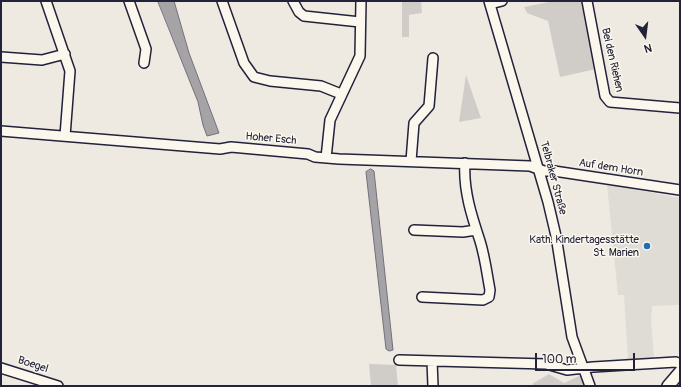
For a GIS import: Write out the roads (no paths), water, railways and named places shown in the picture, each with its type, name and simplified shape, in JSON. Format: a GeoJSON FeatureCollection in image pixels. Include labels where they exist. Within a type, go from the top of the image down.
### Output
{"type":"FeatureCollection","features":[{"type":"Feature","properties":{"kind":"main road"},"geometry":{"type":"LineString","coordinates":[[668,386],[680,372]]}},
{"type":"Feature","properties":{"kind":"street"},"geometry":{"type":"LineString","coordinates":[[46,1],[70,71],[65,136]]}},
{"type":"Feature","properties":{"kind":"street"},"geometry":{"type":"LineString","coordinates":[[129,1],[146,49],[144,63]]}},
{"type":"Feature","properties":{"kind":"street"},"geometry":{"type":"LineString","coordinates":[[222,1],[244,63],[254,77],[270,81],[321,86],[341,94]]}},
{"type":"Feature","properties":{"kind":"street"},"geometry":{"type":"LineString","coordinates":[[293,1],[299,12],[304,16],[360,22]]}},
{"type":"Feature","properties":{"kind":"street"},"geometry":{"type":"LineString","coordinates":[[326,158],[330,120],[360,56],[361,1]]}},
{"type":"Feature","properties":{"kind":"street"},"geometry":{"type":"LineString","coordinates":[[490,2],[502,1]]}},
{"type":"Feature","properties":{"kind":"street","name":"Bei den Riehen"},"geometry":{"type":"LineString","coordinates":[[587,1],[606,96],[610,102],[680,108]]}},
{"type":"Feature","properties":{"kind":"street","name":"Telbraker Straße"},"geometry":{"type":"LineString","coordinates":[[490,2],[539,169],[556,236],[572,337],[590,386]]}},
{"type":"Feature","properties":{"kind":"street"},"geometry":{"type":"LineString","coordinates":[[1,57],[42,60],[65,54]]}},
{"type":"Feature","properties":{"kind":"street"},"geometry":{"type":"LineString","coordinates":[[411,161],[414,123],[429,106],[433,58]]}},
{"type":"Feature","properties":{"kind":"street","name":"Hoher Esch"},"geometry":{"type":"LineString","coordinates":[[1,131],[220,149],[231,147],[308,154],[326,158],[530,166],[539,169]]}},
{"type":"Feature","properties":{"kind":"street"},"geometry":{"type":"LineString","coordinates":[[422,297],[483,300],[489,297],[490,290],[481,242],[476,230],[464,174],[465,163]]}},
{"type":"Feature","properties":{"kind":"street","name":"Auf dem Horn"},"geometry":{"type":"LineString","coordinates":[[539,169],[544,171],[554,171],[680,190]]}},
{"type":"Feature","properties":{"kind":"street"},"geometry":{"type":"LineString","coordinates":[[414,230],[463,232],[476,230]]}},
{"type":"Feature","properties":{"kind":"street"},"geometry":{"type":"LineString","coordinates":[[399,360],[546,364],[567,370],[676,362],[680,364]]}},
{"type":"Feature","properties":{"kind":"street"},"geometry":{"type":"LineString","coordinates":[[432,361],[433,386]]}},
{"type":"Feature","properties":{"kind":"street","name":"Boegel"},"geometry":{"type":"LineString","coordinates":[[1,368],[58,386]]}},
{"type":"Feature","properties":{"kind":"place","name":"Kath. Kindertagesstätte St. Marien"},"geometry":{"type":"Point","coordinates":[647,246]}}]}
